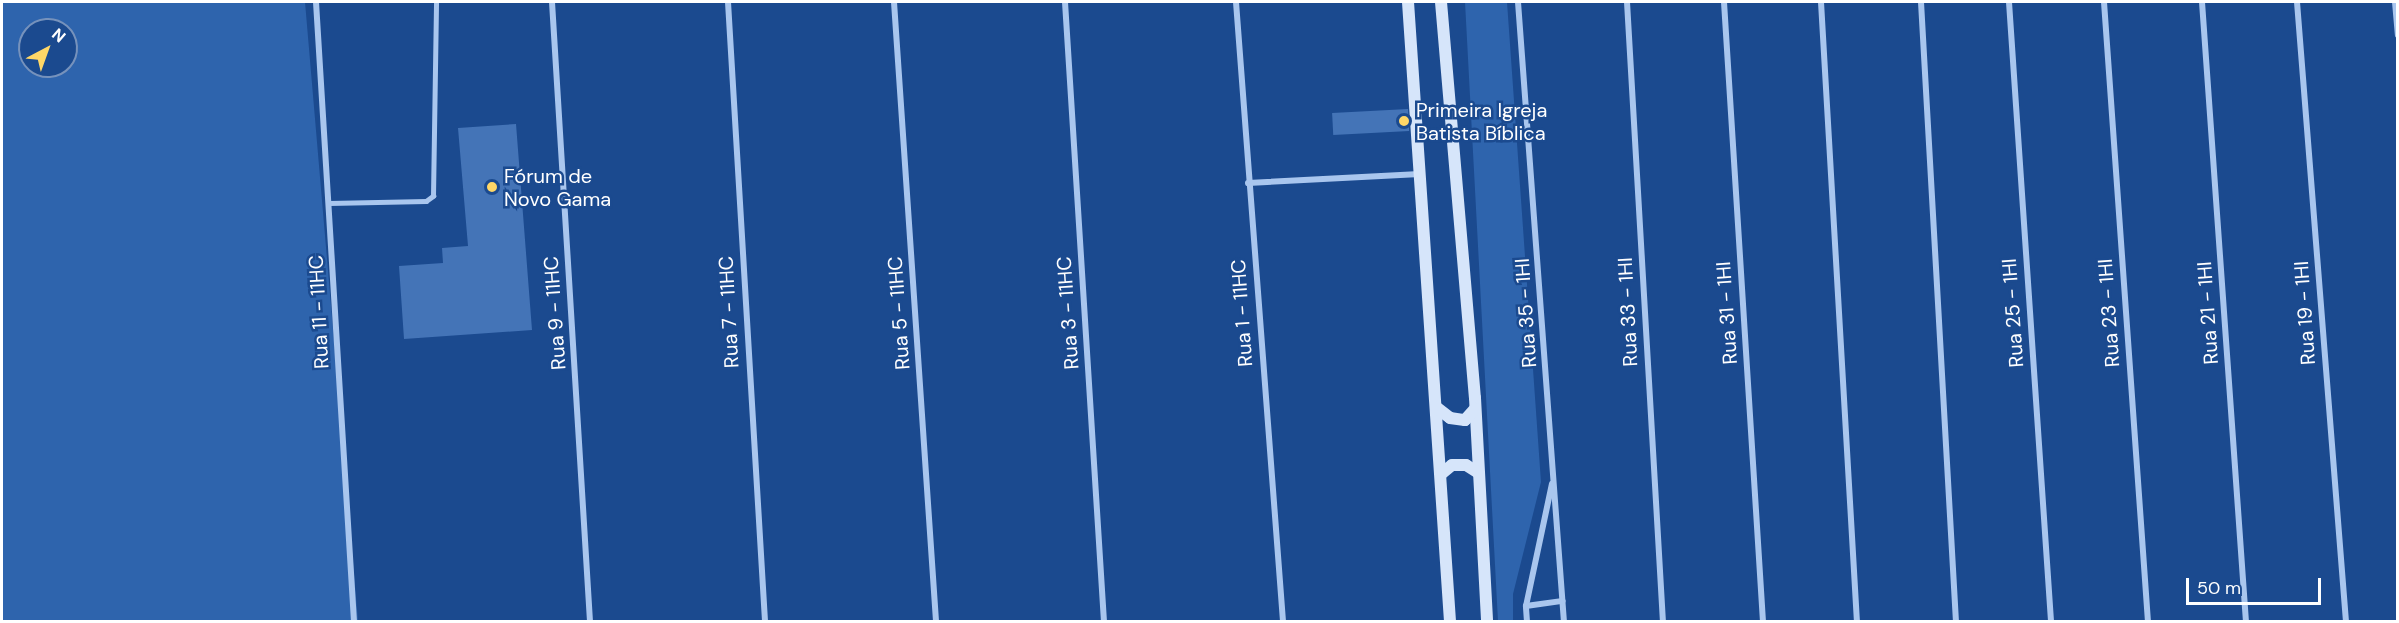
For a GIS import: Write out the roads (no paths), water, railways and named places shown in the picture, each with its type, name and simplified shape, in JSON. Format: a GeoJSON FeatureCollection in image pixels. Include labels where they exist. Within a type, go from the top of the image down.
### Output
{"type":"FeatureCollection","features":[{"type":"Feature","properties":{"kind":"street","name":"Rua 11 - 11HC"},"geometry":{"type":"LineString","coordinates":[[316,2],[354,621]]}},
{"type":"Feature","properties":{"kind":"street","name":"Rua 9 - 11HC"},"geometry":{"type":"LineString","coordinates":[[552,2],[590,621]]}},
{"type":"Feature","properties":{"kind":"street","name":"Rua 7 - 11HC"},"geometry":{"type":"LineString","coordinates":[[728,2],[765,621]]}},
{"type":"Feature","properties":{"kind":"street","name":"Rua 5 - 11HC"},"geometry":{"type":"LineString","coordinates":[[894,2],[936,621]]}},
{"type":"Feature","properties":{"kind":"street","name":"Rua 3 - 11HC"},"geometry":{"type":"LineString","coordinates":[[1065,2],[1104,621]]}},
{"type":"Feature","properties":{"kind":"street","name":"Rua 1 - 11HC"},"geometry":{"type":"LineString","coordinates":[[1236,2],[1283,621]]}},
{"type":"Feature","properties":{"kind":"street"},"geometry":{"type":"LineString","coordinates":[[1408,2],[1450,621]]}},
{"type":"Feature","properties":{"kind":"street"},"geometry":{"type":"LineString","coordinates":[[1442,2],[1475,409],[1487,621]]}},
{"type":"Feature","properties":{"kind":"street","name":"Rua 35 - 1HI"},"geometry":{"type":"LineString","coordinates":[[1518,2],[1564,621]]}},
{"type":"Feature","properties":{"kind":"street","name":"Rua 33 - 1HI"},"geometry":{"type":"LineString","coordinates":[[1627,2],[1663,621]]}},
{"type":"Feature","properties":{"kind":"street","name":"Rua 31 - 1HI"},"geometry":{"type":"LineString","coordinates":[[1724,2],[1763,621]]}},
{"type":"Feature","properties":{"kind":"street"},"geometry":{"type":"LineString","coordinates":[[1821,2],[1857,621]]}},
{"type":"Feature","properties":{"kind":"street"},"geometry":{"type":"LineString","coordinates":[[1921,2],[1956,621]]}},
{"type":"Feature","properties":{"kind":"street","name":"Rua 25 - 1HI"},"geometry":{"type":"LineString","coordinates":[[2009,2],[2050,621]]}},
{"type":"Feature","properties":{"kind":"street","name":"Rua 23 - 1HI"},"geometry":{"type":"LineString","coordinates":[[2104,2],[2148,621]]}},
{"type":"Feature","properties":{"kind":"street","name":"Rua 21 - 1HI"},"geometry":{"type":"LineString","coordinates":[[2202,2],[2246,621]]}},
{"type":"Feature","properties":{"kind":"street","name":"Rua 19 - 1HI"},"geometry":{"type":"LineString","coordinates":[[2297,2],[2346,621]]}},
{"type":"Feature","properties":{"kind":"street"},"geometry":{"type":"LineString","coordinates":[[2395,2],[2397,35]]}},
{"type":"Feature","properties":{"kind":"street"},"geometry":{"type":"LineString","coordinates":[[1248,183],[1420,174]]}},
{"type":"Feature","properties":{"kind":"street"},"geometry":{"type":"LineString","coordinates":[[1436,407],[1450,418],[1465,420],[1475,409]]}},
{"type":"Feature","properties":{"kind":"street"},"geometry":{"type":"LineString","coordinates":[[1441,474],[1452,465],[1466,465],[1477,472]]}},
{"type":"Feature","properties":{"kind":"street"},"geometry":{"type":"LineString","coordinates":[[1527,621],[1526,606],[1554,474]]}},
{"type":"Feature","properties":{"kind":"street"},"geometry":{"type":"LineString","coordinates":[[1526,606],[1563,601]]}},
{"type":"Feature","properties":{"kind":"lane"},"geometry":{"type":"LineString","coordinates":[[329,203],[426,201],[433,196],[436,2]]}},
{"type":"Feature","properties":{"kind":"place","name":"Primeira Igreja Batista Bíblica"},"geometry":{"type":"Point","coordinates":[1404,121]}},
{"type":"Feature","properties":{"kind":"place","name":"Fórum de Novo Gama"},"geometry":{"type":"Point","coordinates":[492,187]}}]}
